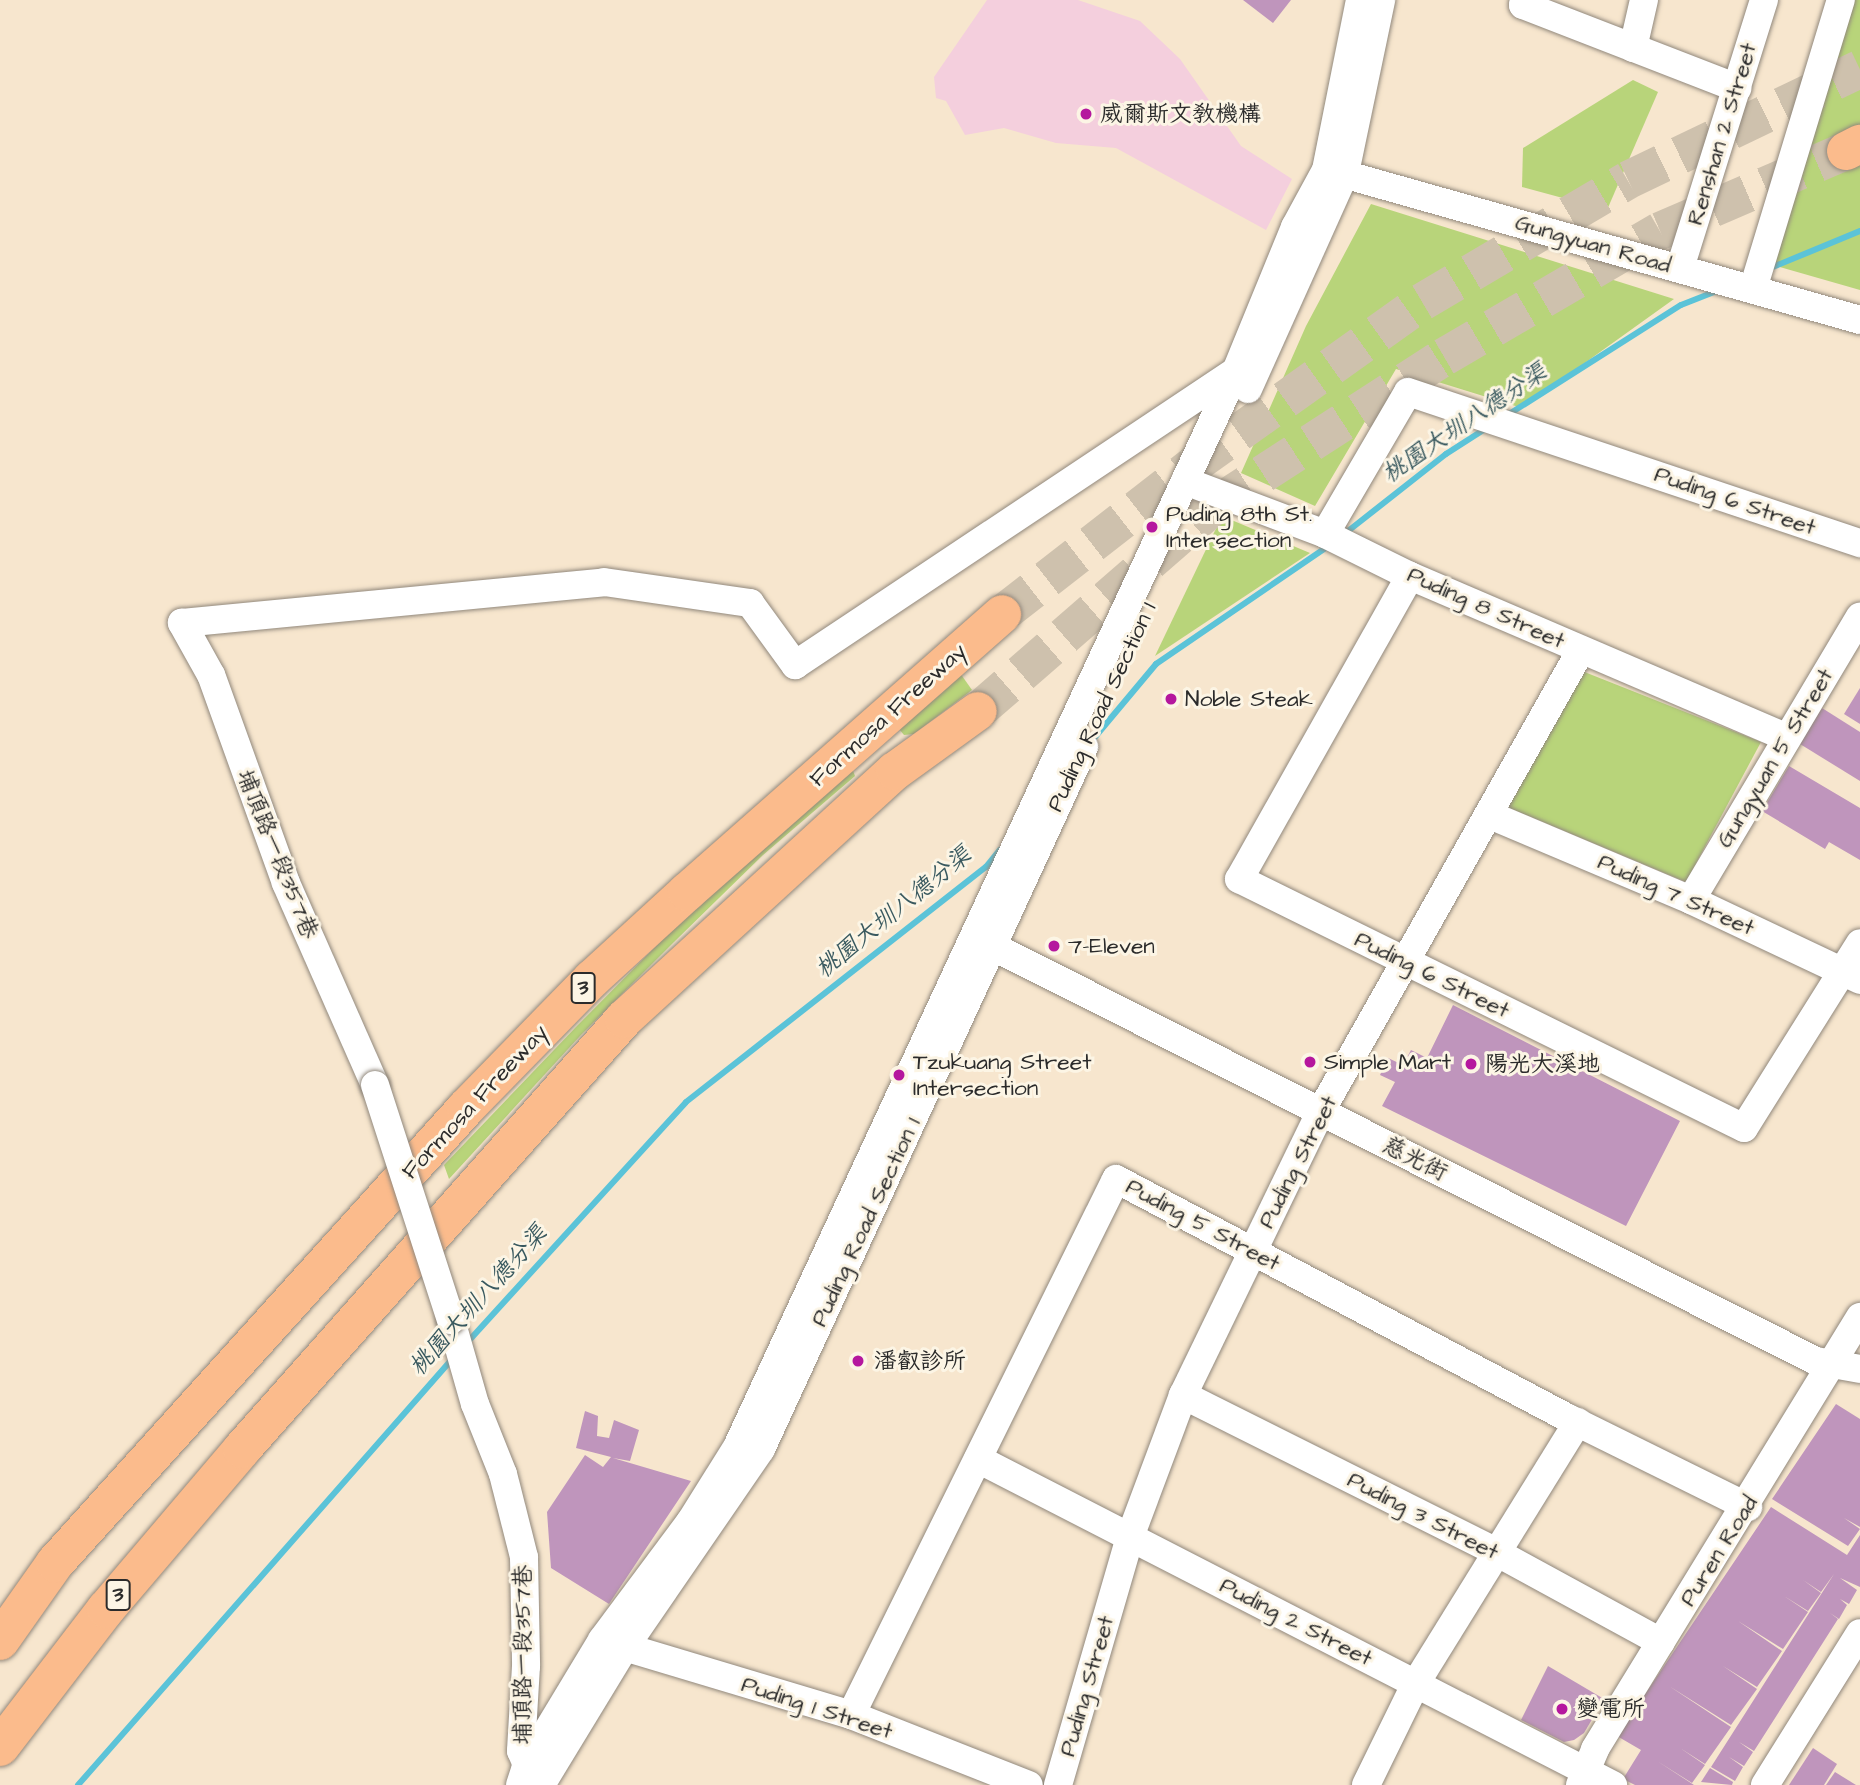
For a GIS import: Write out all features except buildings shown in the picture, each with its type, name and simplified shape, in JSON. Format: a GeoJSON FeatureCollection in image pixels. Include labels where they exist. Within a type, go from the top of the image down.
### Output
{"type":"FeatureCollection","features":[{"type":"Feature","properties":{"kind":"highway","name":"Formosa Freeway"},"geometry":{"type":"LineString","coordinates":[[0,1641],[55,1563],[466,1108],[593,979],[1002,614]]}},
{"type":"Feature","properties":{"kind":"highway","name":"Formosa Freeway"},"geometry":{"type":"LineString","coordinates":[[0,1747],[106,1609],[242,1449],[624,1019],[895,771],[978,711]]}},
{"type":"Feature","properties":{"kind":"highway"},"geometry":{"type":"LineString","coordinates":[[861,740],[895,771]]}},
{"type":"Feature","properties":{"kind":"street"},"geometry":{"type":"LineString","coordinates":[[1336,172],[1360,0]]}},
{"type":"Feature","properties":{"kind":"street"},"geometry":{"type":"LineString","coordinates":[[1336,172],[1381,0]]}},
{"type":"Feature","properties":{"kind":"street"},"geometry":{"type":"LineString","coordinates":[[1524,0],[1523,5],[1737,88]]}},
{"type":"Feature","properties":{"kind":"street"},"geometry":{"type":"LineString","coordinates":[[1633,48],[1644,0]]}},
{"type":"Feature","properties":{"kind":"street","name":"Renshan 2 Street"},"geometry":{"type":"LineString","coordinates":[[1681,268],[1764,0]]}},
{"type":"Feature","properties":{"kind":"street"},"geometry":{"type":"LineString","coordinates":[[1753,289],[1841,0]]}},
{"type":"Feature","properties":{"kind":"street","name":"Gungyuan Road"},"geometry":{"type":"LineString","coordinates":[[1336,172],[1860,320]]}},
{"type":"Feature","properties":{"kind":"street","name":"Puding Road Section 1"},"geometry":{"type":"LineString","coordinates":[[532,1780],[737,1447],[983,941],[1248,367],[1295,227],[1336,172]]}},
{"type":"Feature","properties":{"kind":"street","name":"埔頂路一段357巷"},"geometry":{"type":"LineString","coordinates":[[532,1780],[521,1751],[526,1666],[524,1557],[503,1474],[475,1404],[375,1085],[286,883],[211,675],[182,623],[604,582],[750,603],[795,665],[1248,367]]}},
{"type":"Feature","properties":{"kind":"street","name":"Puding 6 Street"},"geometry":{"type":"LineString","coordinates":[[1325,534],[1408,392],[1860,543]]}},
{"type":"Feature","properties":{"kind":"street","name":"Puding 8 Street"},"geometry":{"type":"LineString","coordinates":[[1194,485],[1325,534],[1410,576],[1785,737]]}},
{"type":"Feature","properties":{"kind":"street","name":"Puding 6 Street"},"geometry":{"type":"LineString","coordinates":[[1410,576],[1239,879],[1744,1128],[1851,976],[1860,943]]}},
{"type":"Feature","properties":{"kind":"street","name":"Gungyuan 5 Street"},"geometry":{"type":"LineString","coordinates":[[1691,900],[1785,737],[1860,616]]}},
{"type":"Feature","properties":{"kind":"street","name":"Puding Street"},"geometry":{"type":"LineString","coordinates":[[1058,1785],[1130,1538],[1182,1395],[1321,1111],[1581,650]]}},
{"type":"Feature","properties":{"kind":"street","name":"Puding 7 Street"},"geometry":{"type":"LineString","coordinates":[[1490,815],[1691,900],[1851,976]]}},
{"type":"Feature","properties":{"kind":"street","name":"慈光街"},"geometry":{"type":"LineString","coordinates":[[983,941],[1816,1362],[1860,1369]]}},
{"type":"Feature","properties":{"kind":"street","name":"Puding 5 Street"},"geometry":{"type":"LineString","coordinates":[[851,1715],[1116,1179],[1578,1422],[1748,1507]]}},
{"type":"Feature","properties":{"kind":"street","name":"Puren Road"},"geometry":{"type":"LineString","coordinates":[[1584,1778],[1595,1749],[1748,1507],[1860,1317]]}},
{"type":"Feature","properties":{"kind":"street","name":"Puding 3 Street"},"geometry":{"type":"LineString","coordinates":[[1182,1395],[1494,1551],[1661,1642]]}},
{"type":"Feature","properties":{"kind":"street"},"geometry":{"type":"LineString","coordinates":[[1366,1785],[1416,1683],[1494,1551],[1578,1422]]}},
{"type":"Feature","properties":{"kind":"street","name":"Puding 2 Street"},"geometry":{"type":"LineString","coordinates":[[978,1460],[1416,1683],[1584,1778],[1613,1785]]}},
{"type":"Feature","properties":{"kind":"street"},"geometry":{"type":"LineString","coordinates":[[1765,1785],[1860,1633]]}},
{"type":"Feature","properties":{"kind":"street","name":"Puding 1 Street"},"geometry":{"type":"LineString","coordinates":[[614,1644],[851,1715],[1029,1785]]}},
{"type":"Feature","properties":{"kind":"shaded area","name":"威爾斯文教機構"},"geometry":{"type":"Polygon","coordinates":[[[987,0],[1078,0],[1140,21],[1180,59],[1241,146],[1292,179],[1266,230],[1116,148],[1056,143],[1004,128],[965,135],[946,101],[936,98],[934,77],[987,0]]]}},
{"type":"Feature","properties":{"kind":"green space"},"geometry":{"type":"Polygon","coordinates":[[[1850,0],[1860,0],[1860,290],[1766,263],[1850,0]]]}},
{"type":"Feature","properties":{"kind":"green space"},"geometry":{"type":"Polygon","coordinates":[[[1633,80],[1658,92],[1607,210],[1522,187],[1523,148],[1633,80]]]}},
{"type":"Feature","properties":{"kind":"green space"},"geometry":{"type":"Polygon","coordinates":[[[1371,204],[1674,299],[1522,408],[1396,369],[1315,506],[1241,473],[1306,326],[1371,204]]]}},
{"type":"Feature","properties":{"kind":"green space"},"geometry":{"type":"Polygon","coordinates":[[[1222,516],[1310,553],[1155,656],[1222,516]]]}},
{"type":"Feature","properties":{"kind":"green space"},"geometry":{"type":"Polygon","coordinates":[[[1582,671],[1761,742],[1686,882],[1507,807],[1582,671]]]}},
{"type":"Feature","properties":{"kind":"green space"},"geometry":{"type":"Polygon","coordinates":[[[960,673],[972,690],[914,734],[904,735],[899,729],[960,673]]]}},
{"type":"Feature","properties":{"kind":"green space"},"geometry":{"type":"Polygon","coordinates":[[[852,768],[855,776],[763,855],[674,942],[580,1036],[449,1179],[444,1165],[575,1028],[667,935],[852,768]]]}},
{"type":"Feature","properties":{"kind":"waterway","name":"桃園大圳八德分渠"},"geometry":{"type":"LineString","coordinates":[[1768,269],[1860,231]]}},
{"type":"Feature","properties":{"kind":"waterway","name":"桃園大圳八德分渠"},"geometry":{"type":"LineString","coordinates":[[1506,416],[1681,305],[1719,290]]}},
{"type":"Feature","properties":{"kind":"waterway","name":"桃園大圳八德分渠"},"geometry":{"type":"LineString","coordinates":[[1343,535],[1446,454],[1488,427]]}},
{"type":"Feature","properties":{"kind":"waterway","name":"桃園大圳八德分渠"},"geometry":{"type":"LineString","coordinates":[[1090,743],[1156,664],[1331,544]]}},
{"type":"Feature","properties":{"kind":"waterway","name":"桃園大圳八德分渠"},"geometry":{"type":"LineString","coordinates":[[465,1345],[686,1102],[986,867],[1000,850]]}},
{"type":"Feature","properties":{"kind":"waterway","name":"桃園大圳八德分渠"},"geometry":{"type":"LineString","coordinates":[[78,1785],[453,1358]]}},
{"type":"Feature","properties":{"kind":"tunnel"},"geometry":{"type":"LineString","coordinates":[[1002,614],[1192,466],[1422,302],[1628,180],[1860,69]]}},
{"type":"Feature","properties":{"kind":"tunnel"},"geometry":{"type":"LineString","coordinates":[[978,711],[1215,505],[1444,357],[1660,231],[1846,151]]}},
{"type":"Feature","properties":{"kind":"place","name":"威爾斯文教機構"},"geometry":{"type":"Point","coordinates":[1086,114]}},
{"type":"Feature","properties":{"kind":"place","name":"Puding 8th St. Intersection"},"geometry":{"type":"Point","coordinates":[1152,527]}},
{"type":"Feature","properties":{"kind":"place","name":"Noble Steak"},"geometry":{"type":"Point","coordinates":[1171,699]}},
{"type":"Feature","properties":{"kind":"place","name":"7-Eleven"},"geometry":{"type":"Point","coordinates":[1054,946]}},
{"type":"Feature","properties":{"kind":"place","name":"Simple Mart"},"geometry":{"type":"Point","coordinates":[1310,1062]}},
{"type":"Feature","properties":{"kind":"place","name":"陽光大溪地"},"geometry":{"type":"Point","coordinates":[1471,1064]}},
{"type":"Feature","properties":{"kind":"place","name":"Tzukuang Street Intersection"},"geometry":{"type":"Point","coordinates":[899,1075]}},
{"type":"Feature","properties":{"kind":"place","name":"潘叡診所"},"geometry":{"type":"Point","coordinates":[858,1361]}},
{"type":"Feature","properties":{"kind":"place","name":"變電所"},"geometry":{"type":"Point","coordinates":[1562,1709]}}]}
